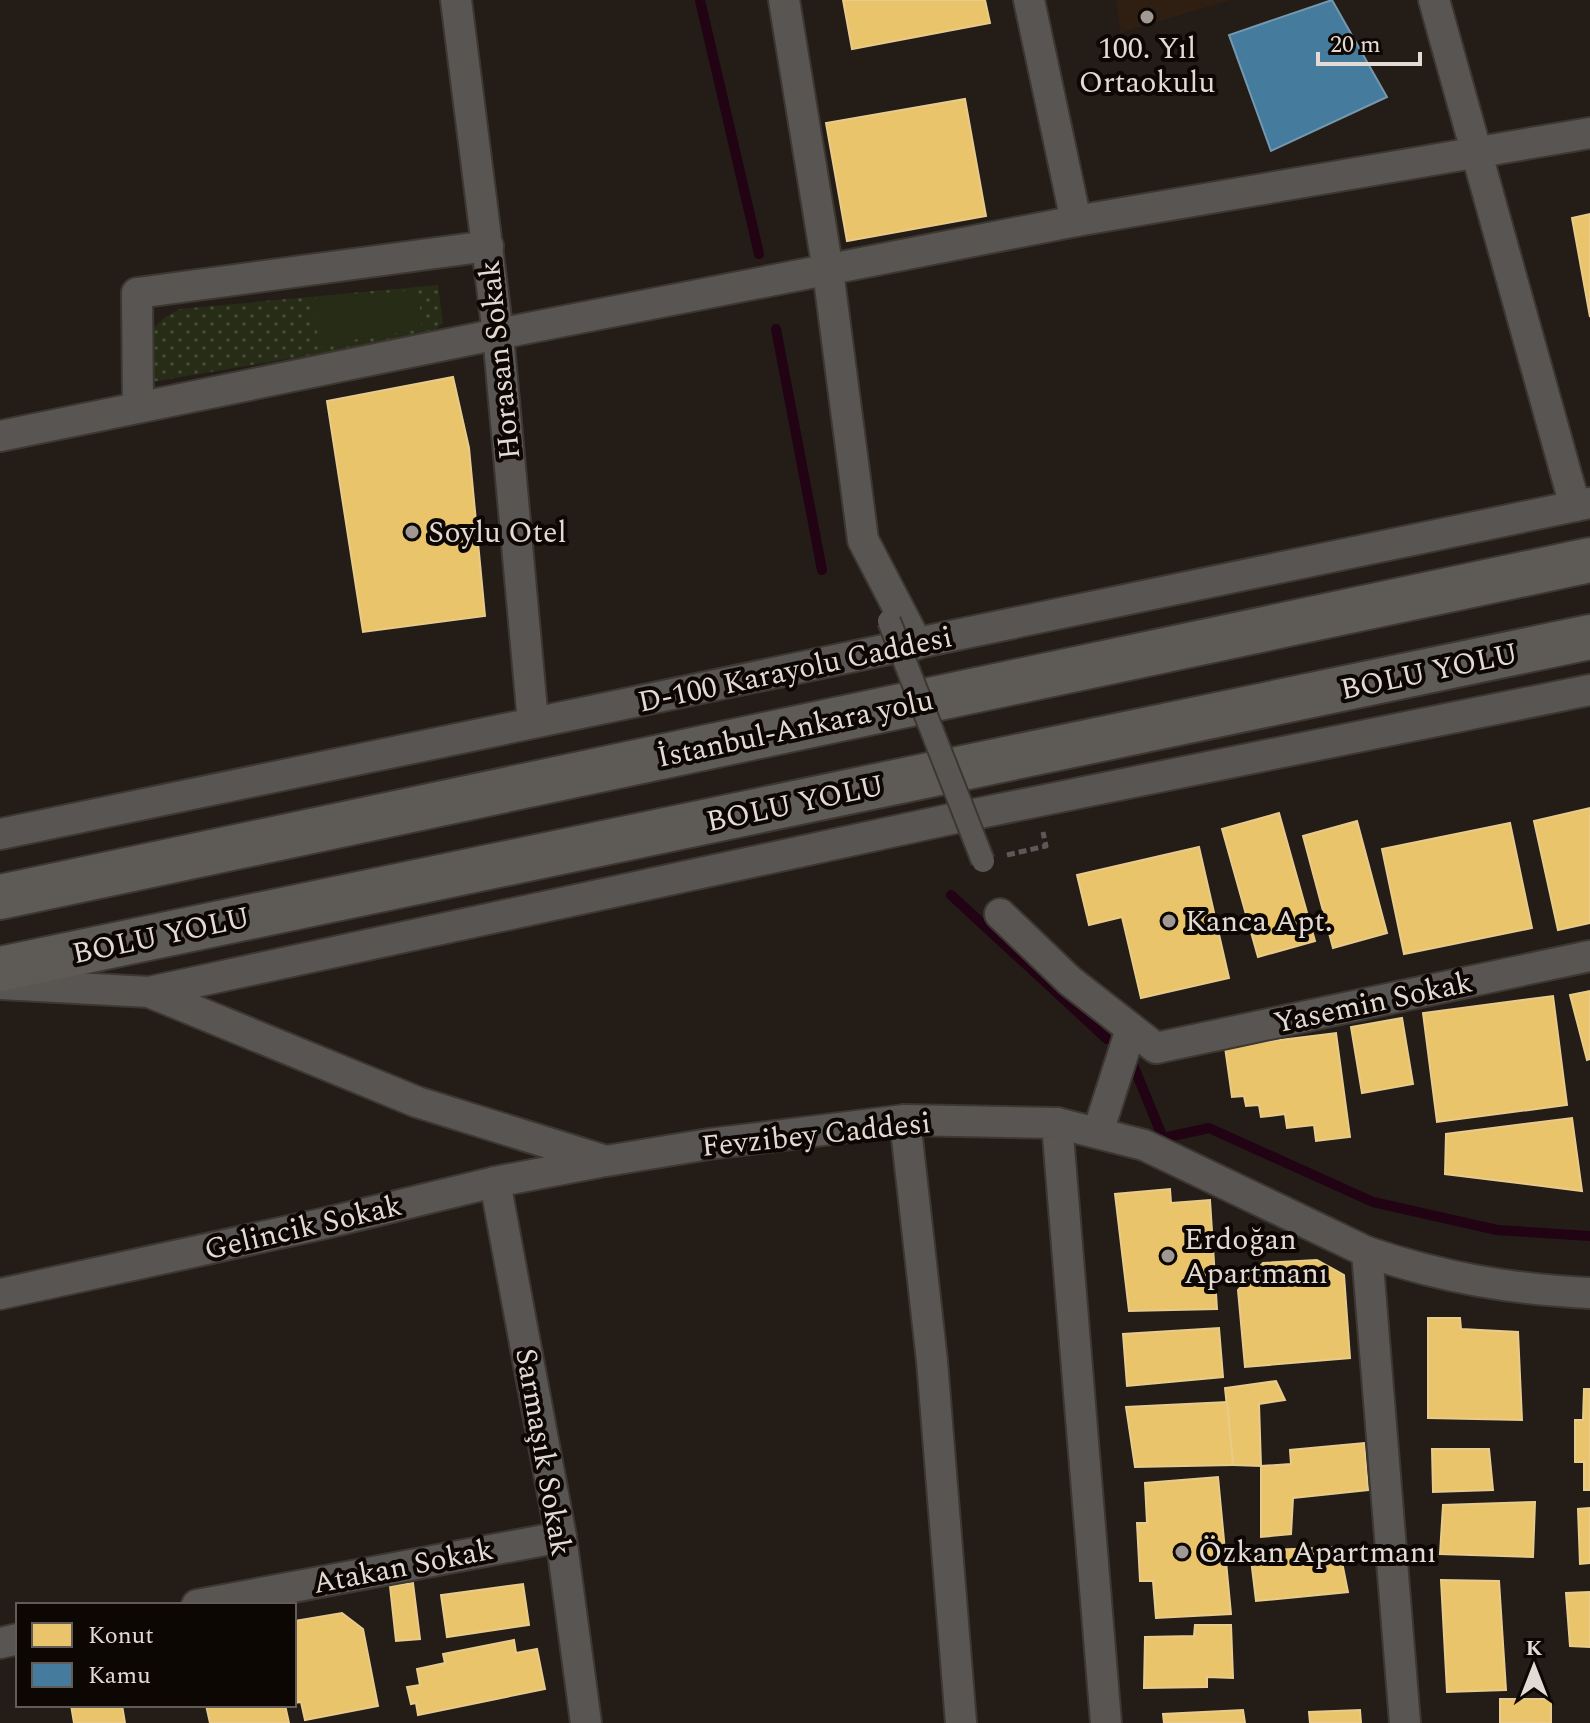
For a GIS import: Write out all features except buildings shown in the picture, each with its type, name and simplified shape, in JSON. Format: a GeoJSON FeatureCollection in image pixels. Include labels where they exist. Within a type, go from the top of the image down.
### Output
{"type":"FeatureCollection","features":[{"type":"Feature","properties":{"kind":"highway","name":"İstanbul-Ankara yolu"},"geometry":{"type":"LineString","coordinates":[[0,897],[1590,560]]}},
{"type":"Feature","properties":{"kind":"highway","name":"BOLU YOLU"},"geometry":{"type":"LineString","coordinates":[[0,969],[1590,637]]}},
{"type":"Feature","properties":{"kind":"street","name":"Horasan Sokak"},"geometry":{"type":"LineString","coordinates":[[456,0],[498,334],[533,722]]}},
{"type":"Feature","properties":{"kind":"street"},"geometry":{"type":"LineString","coordinates":[[784,0],[828,271],[863,540],[917,644]]}},
{"type":"Feature","properties":{"kind":"street"},"geometry":{"type":"LineString","coordinates":[[1029,0],[1076,221]]}},
{"type":"Feature","properties":{"kind":"street"},"geometry":{"type":"LineString","coordinates":[[1434,0],[1583,504]]}},
{"type":"Feature","properties":{"kind":"street"},"geometry":{"type":"LineString","coordinates":[[0,436],[498,334],[1076,221],[1590,133]]}},
{"type":"Feature","properties":{"kind":"street"},"geometry":{"type":"LineString","coordinates":[[138,406],[137,293],[488,246]]}},
{"type":"Feature","properties":{"kind":"street","name":"D-100 Karayolu Caddesi"},"geometry":{"type":"LineString","coordinates":[[0,834],[1583,504]]}},
{"type":"Feature","properties":{"kind":"street"},"geometry":{"type":"LineString","coordinates":[[889,621],[983,861]]}},
{"type":"Feature","properties":{"kind":"street"},"geometry":{"type":"LineString","coordinates":[[0,984],[149,992],[965,816],[1590,690]]}},
{"type":"Feature","properties":{"kind":"street"},"geometry":{"type":"LineString","coordinates":[[1000,914],[1070,981],[1131,1029],[1098,1132]]}},
{"type":"Feature","properties":{"kind":"street","name":"Yasemin Sokak"},"geometry":{"type":"LineString","coordinates":[[1131,1029],[1156,1048],[1590,956]]}},
{"type":"Feature","properties":{"kind":"street","name":"Fevzibey Caddesi"},"geometry":{"type":"LineString","coordinates":[[149,992],[417,1102],[606,1161],[709,1144],[905,1120],[1057,1123],[1144,1145],[1367,1252],[1405,1265],[1504,1287],[1590,1293]]}},
{"type":"Feature","properties":{"kind":"street"},"geometry":{"type":"LineString","coordinates":[[905,1120],[932,1361],[961,1723]]}},
{"type":"Feature","properties":{"kind":"street"},"geometry":{"type":"LineString","coordinates":[[1057,1123],[1106,1723]]}},
{"type":"Feature","properties":{"kind":"street","name":"Gelincik Sokak"},"geometry":{"type":"LineString","coordinates":[[0,1294],[326,1223],[495,1182],[606,1161]]}},
{"type":"Feature","properties":{"kind":"street","name":"Sarmaşık Sokak"},"geometry":{"type":"LineString","coordinates":[[495,1182],[561,1537],[586,1723]]}},
{"type":"Feature","properties":{"kind":"street"},"geometry":{"type":"LineString","coordinates":[[1367,1252],[1405,1723]]}},
{"type":"Feature","properties":{"kind":"street","name":"Atakan Sokak"},"geometry":{"type":"LineString","coordinates":[[208,1603],[561,1537]]}},
{"type":"Feature","properties":{"kind":"path"},"geometry":{"type":"LineString","coordinates":[[983,861],[1046,846],[1043,829],[1031,831]]}},
{"type":"Feature","properties":{"kind":"shaded area","name":"100. Yıl Ortaokulu"},"geometry":{"type":"Polygon","coordinates":[[[1116,0],[1231,0],[1120,33],[1116,0]]]}},
{"type":"Feature","properties":{"kind":"green space"},"geometry":{"type":"Polygon","coordinates":[[[438,285],[443,323],[429,335],[152,382],[151,331],[164,318],[180,309],[438,285]]]}},
{"type":"Feature","properties":{"kind":"green space"},"geometry":{"type":"Polygon","coordinates":[[[418,290],[422,329],[320,345],[311,299],[418,290]]]}},
{"type":"Feature","properties":{"kind":"waterway"},"geometry":{"type":"LineString","coordinates":[[700,0],[759,254]]}},
{"type":"Feature","properties":{"kind":"waterway"},"geometry":{"type":"LineString","coordinates":[[776,329],[822,570]]}},
{"type":"Feature","properties":{"kind":"waterway"},"geometry":{"type":"LineString","coordinates":[[951,895],[1107,1039]]}},
{"type":"Feature","properties":{"kind":"waterway"},"geometry":{"type":"LineString","coordinates":[[1134,1067],[1163,1138],[1209,1128],[1373,1202],[1497,1230],[1590,1236]]}},
{"type":"Feature","properties":{"kind":"place","name":"100. Yıl Ortaokulu"},"geometry":{"type":"Point","coordinates":[1147,17]}},
{"type":"Feature","properties":{"kind":"place","name":"Soylu Otel"},"geometry":{"type":"Point","coordinates":[412,532]}},
{"type":"Feature","properties":{"kind":"place","name":"Kanca Apt."},"geometry":{"type":"Point","coordinates":[1169,921]}},
{"type":"Feature","properties":{"kind":"place","name":"Erdoğan Apartmanı"},"geometry":{"type":"Point","coordinates":[1168,1256]}},
{"type":"Feature","properties":{"kind":"place","name":"Özkan Apartmanı"},"geometry":{"type":"Point","coordinates":[1182,1552]}}]}
